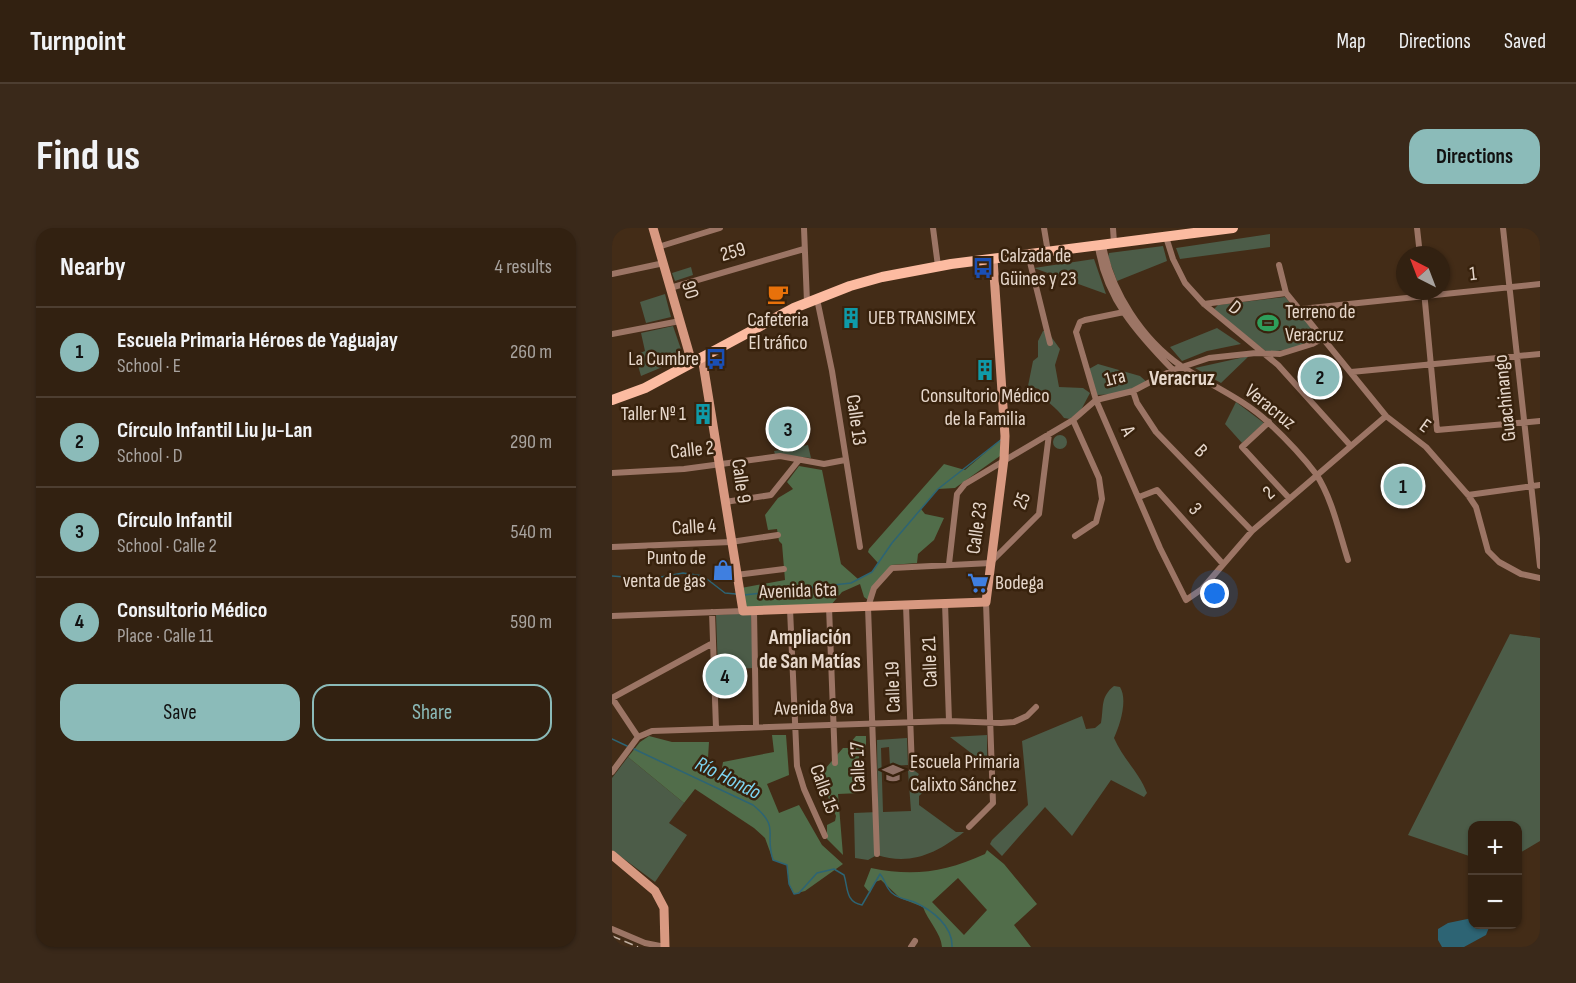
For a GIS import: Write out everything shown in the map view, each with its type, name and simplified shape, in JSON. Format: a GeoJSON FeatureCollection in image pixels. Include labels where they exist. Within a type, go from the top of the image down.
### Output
{"type":"FeatureCollection","features":[{"type":"Feature","properties":{"kind":"main road"},"geometry":{"type":"LineString","coordinates":[[612,400],[645,388],[812,300],[882,277],[938,266],[1233,228]]}},
{"type":"Feature","properties":{"kind":"street","name":"90"},"geometry":{"type":"LineString","coordinates":[[653,228],[692,363]]}},
{"type":"Feature","properties":{"kind":"street"},"geometry":{"type":"LineString","coordinates":[[658,247],[720,228]]}},
{"type":"Feature","properties":{"kind":"street","name":"Calle 13"},"geometry":{"type":"LineString","coordinates":[[804,228],[804,249],[812,300],[832,370],[860,547]]}},
{"type":"Feature","properties":{"kind":"street"},"geometry":{"type":"LineString","coordinates":[[933,228],[938,266]]}},
{"type":"Feature","properties":{"kind":"street"},"geometry":{"type":"LineString","coordinates":[[1044,228],[1048,252]]}},
{"type":"Feature","properties":{"kind":"street","name":"Veracruz"},"geometry":{"type":"LineString","coordinates":[[1113,228],[1105,245],[1108,266],[1126,312],[1139,334],[1173,370]]}},
{"type":"Feature","properties":{"kind":"street"},"geometry":{"type":"LineString","coordinates":[[1417,228],[1419,246]]}},
{"type":"Feature","properties":{"kind":"street","name":"Guachinango"},"geometry":{"type":"LineString","coordinates":[[1503,228],[1540,566]]}},
{"type":"Feature","properties":{"kind":"street","name":"D"},"geometry":{"type":"LineString","coordinates":[[1166,237],[1173,259],[1185,283],[1204,304],[1266,355],[1304,391],[1350,445]]}},
{"type":"Feature","properties":{"kind":"street","name":"259"},"geometry":{"type":"LineString","coordinates":[[670,288],[804,249]]}},
{"type":"Feature","properties":{"kind":"street"},"geometry":{"type":"LineString","coordinates":[[1028,254],[1050,342]]}},
{"type":"Feature","properties":{"kind":"street","name":"Calle 23"},"geometry":{"type":"LineString","coordinates":[[969,827],[993,803],[986,602],[1004,459],[993,259]]}},
{"type":"Feature","properties":{"kind":"street"},"geometry":{"type":"LineString","coordinates":[[612,274],[664,263]]}},
{"type":"Feature","properties":{"kind":"street","name":"E"},"geometry":{"type":"LineString","coordinates":[[1279,265],[1287,293],[1386,416],[1426,447],[1468,495],[1476,507],[1488,551],[1499,562],[1521,574],[1540,578]]}},
{"type":"Feature","properties":{"kind":"street","name":"1"},"geometry":{"type":"LineString","coordinates":[[1450,291],[1540,284]]}},
{"type":"Feature","properties":{"kind":"street"},"geometry":{"type":"LineString","coordinates":[[1204,304],[1287,293]]}},
{"type":"Feature","properties":{"kind":"street","name":"1"},"geometry":{"type":"LineString","coordinates":[[1301,309],[1396,297]]}},
{"type":"Feature","properties":{"kind":"street"},"geometry":{"type":"LineString","coordinates":[[1425,300],[1437,430],[1540,421]]}},
{"type":"Feature","properties":{"kind":"street","name":"Veracruz"},"geometry":{"type":"LineString","coordinates":[[1126,312],[1182,366],[1269,422],[1317,475],[1333,512],[1348,560]]}},
{"type":"Feature","properties":{"kind":"street","name":"A"},"geometry":{"type":"LineString","coordinates":[[1126,312],[1085,320],[1076,327],[1084,368],[1183,597]]}},
{"type":"Feature","properties":{"kind":"street"},"geometry":{"type":"LineString","coordinates":[[612,334],[680,321]]}},
{"type":"Feature","properties":{"kind":"street","name":"1ra"},"geometry":{"type":"LineString","coordinates":[[949,564],[957,494],[965,484],[1073,420],[1096,400],[1133,391],[1182,366],[1209,358],[1256,353],[1266,355],[1299,349],[1323,338]]}},
{"type":"Feature","properties":{"kind":"street"},"geometry":{"type":"LineString","coordinates":[[1351,372],[1540,354]]}},
{"type":"Feature","properties":{"kind":"street","name":"Calle 9"},"geometry":{"type":"LineString","coordinates":[[702,357],[742,607]]}},
{"type":"Feature","properties":{"kind":"street","name":"B"},"geometry":{"type":"LineString","coordinates":[[1133,391],[1137,403],[1156,432],[1252,531]]}},
{"type":"Feature","properties":{"kind":"street","name":"2"},"geometry":{"type":"LineString","coordinates":[[1183,597],[1190,600],[1252,531],[1386,416]]}},
{"type":"Feature","properties":{"kind":"street"},"geometry":{"type":"LineString","coordinates":[[1073,420],[1100,478],[1102,499],[1096,522],[1075,536]]}},
{"type":"Feature","properties":{"kind":"street"},"geometry":{"type":"LineString","coordinates":[[1269,422],[1242,447],[1289,498]]}},
{"type":"Feature","properties":{"kind":"street","name":"25"},"geometry":{"type":"LineString","coordinates":[[991,563],[1039,514],[1049,434]]}},
{"type":"Feature","properties":{"kind":"street","name":"Calle 2"},"geometry":{"type":"LineString","coordinates":[[612,473],[684,469],[780,456],[824,464],[845,460]]}},
{"type":"Feature","properties":{"kind":"street"},"geometry":{"type":"LineString","coordinates":[[725,502],[771,495],[799,460]]}},
{"type":"Feature","properties":{"kind":"street"},"geometry":{"type":"LineString","coordinates":[[1468,495],[1540,485]]}},
{"type":"Feature","properties":{"kind":"street","name":"3"},"geometry":{"type":"LineString","coordinates":[[1139,497],[1157,490],[1223,564]]}},
{"type":"Feature","properties":{"kind":"street","name":"Calle 4"},"geometry":{"type":"LineString","coordinates":[[612,547],[731,542],[778,535]]}},
{"type":"Feature","properties":{"kind":"street"},"geometry":{"type":"LineString","coordinates":[[868,607],[874,588],[892,568],[991,563]]}},
{"type":"Feature","properties":{"kind":"street"},"geometry":{"type":"LineString","coordinates":[[736,575],[784,569]]}},
{"type":"Feature","properties":{"kind":"street","name":"Avenida 6ta"},"geometry":{"type":"LineString","coordinates":[[612,616],[712,612],[742,607],[754,611],[986,602]]}},
{"type":"Feature","properties":{"kind":"street","name":"Calle 21"},"geometry":{"type":"LineString","coordinates":[[945,603],[949,721]]}},
{"type":"Feature","properties":{"kind":"street","name":"Calle 19"},"geometry":{"type":"LineString","coordinates":[[906,605],[912,768]]}},
{"type":"Feature","properties":{"kind":"street"},"geometry":{"type":"LineString","coordinates":[[829,607],[835,763]]}},
{"type":"Feature","properties":{"kind":"street","name":"Calle 17"},"geometry":{"type":"LineString","coordinates":[[868,607],[877,855]]}},
{"type":"Feature","properties":{"kind":"street","name":"Calle 15"},"geometry":{"type":"LineString","coordinates":[[790,609],[796,753],[800,780],[825,836]]}},
{"type":"Feature","properties":{"kind":"street"},"geometry":{"type":"LineString","coordinates":[[754,611],[756,726]]}},
{"type":"Feature","properties":{"kind":"street"},"geometry":{"type":"LineString","coordinates":[[712,612],[716,728]]}},
{"type":"Feature","properties":{"kind":"street"},"geometry":{"type":"LineString","coordinates":[[612,772],[638,737],[612,698],[713,643]]}},
{"type":"Feature","properties":{"kind":"street","name":"Avenida 8va"},"geometry":{"type":"LineString","coordinates":[[638,737],[652,731],[756,726],[949,721],[1014,722],[1026,716],[1036,707]]}},
{"type":"Feature","properties":{"kind":"street"},"geometry":{"type":"LineString","coordinates":[[612,855],[659,897],[664,909],[665,947],[645,943],[612,929]]}},
{"type":"Feature","properties":{"kind":"green space"},"geometry":{"type":"Polygon","coordinates":[[[1270,234],[1270,247],[1180,259],[1176,248],[1270,234]]]}},
{"type":"Feature","properties":{"kind":"green space"},"geometry":{"type":"Polygon","coordinates":[[[1163,246],[1167,261],[1117,281],[1108,257],[1109,253],[1163,246]]]}},
{"type":"Feature","properties":{"kind":"green space"},"geometry":{"type":"Polygon","coordinates":[[[1094,259],[1106,294],[1034,268],[1094,259]]]}},
{"type":"Feature","properties":{"kind":"green space"},"geometry":{"type":"Polygon","coordinates":[[[691,267],[693,275],[675,281],[672,273],[691,267]]]}},
{"type":"Feature","properties":{"kind":"green space"},"geometry":{"type":"Polygon","coordinates":[[[665,294],[671,317],[646,323],[640,302],[665,294]]]}},
{"type":"Feature","properties":{"kind":"green space","name":"Terreno de Veracruz"},"geometry":{"type":"Polygon","coordinates":[[[1285,297],[1315,332],[1315,337],[1305,345],[1286,350],[1267,352],[1213,310],[1218,305],[1285,297]]]}},
{"type":"Feature","properties":{"kind":"green space"},"geometry":{"type":"Polygon","coordinates":[[[673,326],[684,358],[641,376],[635,355],[645,351],[641,333],[673,326]]]}},
{"type":"Feature","properties":{"kind":"green space"},"geometry":{"type":"Polygon","coordinates":[[[1217,328],[1241,344],[1207,351],[1182,361],[1170,347],[1217,328]]]}},
{"type":"Feature","properties":{"kind":"green space"},"geometry":{"type":"Polygon","coordinates":[[[1043,331],[1047,331],[1060,349],[1055,365],[1059,387],[1083,388],[1090,393],[1081,410],[1070,419],[1064,418],[1044,398],[1039,389],[1028,386],[1033,361],[1038,357],[1038,341],[1043,331]]]}},
{"type":"Feature","properties":{"kind":"green space"},"geometry":{"type":"Polygon","coordinates":[[[1249,356],[1221,383],[1195,368],[1249,356]]]}},
{"type":"Feature","properties":{"kind":"green space"},"geometry":{"type":"Polygon","coordinates":[[[1098,364],[1140,376],[1148,383],[1116,394],[1097,395],[1089,369],[1098,364]]]}},
{"type":"Feature","properties":{"kind":"green space"},"geometry":{"type":"Polygon","coordinates":[[[1236,402],[1264,423],[1242,443],[1225,424],[1236,402]]]}},
{"type":"Feature","properties":{"kind":"green space"},"geometry":{"type":"Polygon","coordinates":[[[1060,435],[1065,437],[1067,442],[1065,447],[1060,449],[1055,447],[1053,442],[1055,437],[1060,435]]]}},
{"type":"Feature","properties":{"kind":"green space"},"geometry":{"type":"Polygon","coordinates":[[[1000,440],[1000,456],[955,488],[938,489],[921,509],[925,514],[944,518],[934,540],[918,554],[917,563],[891,565],[868,600],[864,597],[860,584],[842,592],[831,605],[746,609],[741,588],[785,580],[782,544],[779,541],[777,529],[768,530],[765,515],[778,498],[793,489],[787,482],[799,466],[822,470],[841,564],[858,579],[872,572],[878,563],[868,552],[869,549],[944,464],[965,470],[1000,440]]]}},
{"type":"Feature","properties":{"kind":"green space"},"geometry":{"type":"Polygon","coordinates":[[[808,445],[811,458],[775,454],[774,451],[808,445]]]}},
{"type":"Feature","properties":{"kind":"green space"},"geometry":{"type":"Polygon","coordinates":[[[751,613],[753,668],[718,670],[716,615],[751,613]]]}},
{"type":"Feature","properties":{"kind":"green space"},"geometry":{"type":"Polygon","coordinates":[[[1510,634],[1540,638],[1540,841],[1522,852],[1522,821],[1468,821],[1468,856],[1408,835],[1510,634]]]}},
{"type":"Feature","properties":{"kind":"green space"},"geometry":{"type":"Polygon","coordinates":[[[1114,686],[1120,687],[1123,705],[1121,720],[1114,738],[1147,793],[1144,797],[1111,780],[1072,836],[1045,807],[1002,856],[990,844],[992,840],[1028,805],[1022,741],[1082,716],[1086,729],[1095,728],[1101,723],[1106,694],[1114,686]]]}},
{"type":"Feature","properties":{"kind":"green space"},"geometry":{"type":"Polygon","coordinates":[[[772,735],[786,735],[789,775],[767,784],[779,813],[799,805],[822,845],[843,864],[805,891],[794,894],[789,884],[787,865],[773,860],[765,838],[754,828],[695,789],[684,803],[628,757],[640,742],[649,736],[672,742],[709,742],[707,775],[720,779],[723,762],[774,752],[772,735]]]}},
{"type":"Feature","properties":{"kind":"green space"},"geometry":{"type":"Polygon","coordinates":[[[987,735],[987,765],[950,737],[987,735]]]}},
{"type":"Feature","properties":{"kind":"green space"},"geometry":{"type":"Polygon","coordinates":[[[856,736],[866,736],[866,749],[861,749],[859,756],[860,793],[838,794],[843,855],[827,839],[827,825],[835,821],[836,816],[821,780],[825,769],[843,748],[850,748],[856,736]]]}},
{"type":"Feature","properties":{"kind":"green space"},"geometry":{"type":"Polygon","coordinates":[[[907,738],[908,765],[890,766],[889,747],[881,748],[883,812],[911,811],[908,771],[912,769],[919,774],[915,780],[928,788],[919,796],[919,805],[956,832],[964,832],[944,846],[923,856],[901,859],[877,855],[868,860],[855,858],[854,813],[878,812],[877,740],[907,738]]]}},
{"type":"Feature","properties":{"kind":"green space"},"geometry":{"type":"Polygon","coordinates":[[[628,757],[684,803],[669,823],[687,835],[655,882],[612,850],[612,778],[628,757]]]}},
{"type":"Feature","properties":{"kind":"green space"},"geometry":{"type":"Polygon","coordinates":[[[987,850],[1004,864],[1037,904],[1014,925],[1031,947],[942,947],[923,907],[900,898],[881,880],[875,882],[870,893],[864,886],[871,868],[901,872],[929,871],[943,869],[985,854],[987,850]],[[958,878],[932,902],[964,935],[987,910],[958,878]]]}},
{"type":"Feature","properties":{"kind":"water"},"geometry":{"type":"Polygon","coordinates":[[[1468,919],[1468,929],[1488,929],[1486,935],[1464,947],[1442,947],[1438,940],[1438,929],[1448,923],[1468,919]]]}},
{"type":"Feature","properties":{"kind":"waterway"},"geometry":{"type":"LineString","coordinates":[[744,595],[851,583],[872,572],[892,543],[938,489],[1002,439]]}},
{"type":"Feature","properties":{"kind":"waterway"},"geometry":{"type":"LineString","coordinates":[[612,576],[650,579],[683,573],[703,576],[725,593],[736,594]]}},
{"type":"Feature","properties":{"kind":"waterway","name":"Río Hondo"},"geometry":{"type":"LineString","coordinates":[[612,739],[627,746]]}},
{"type":"Feature","properties":{"kind":"waterway","name":"Río Hondo"},"geometry":{"type":"LineString","coordinates":[[634,749],[753,805],[762,813],[769,825],[773,860],[787,865],[789,884],[794,894],[799,893],[817,873],[834,869],[844,875],[848,893],[853,901],[862,905],[880,874],[892,893],[921,905],[940,920],[949,932],[952,947]]}},
{"type":"Feature","properties":{"kind":"railway"},"geometry":{"type":"LineString","coordinates":[[612,936],[638,947]]}},
{"type":"Feature","properties":{"kind":"place","name":"Calzada de Güines y 23"},"geometry":{"type":"Point","coordinates":[983,268]}},
{"type":"Feature","properties":{"kind":"place","name":"Cafeteria El tráfico"},"geometry":{"type":"Point","coordinates":[778,294]}},
{"type":"Feature","properties":{"kind":"place","name":"UEB TRANSIMEX"},"geometry":{"type":"Point","coordinates":[851,318]}},
{"type":"Feature","properties":{"kind":"place","name":"Terreno de Veracruz"},"geometry":{"type":"Point","coordinates":[1268,323]}},
{"type":"Feature","properties":{"kind":"place","name":"La Cumbre"},"geometry":{"type":"Point","coordinates":[716,359]}},
{"type":"Feature","properties":{"kind":"place","name":"Consultorio Médico de la Familia"},"geometry":{"type":"Point","coordinates":[985,370]}},
{"type":"Feature","properties":{"kind":"place","name":"Círculo Infantil Liu Ju-Lan"},"geometry":{"type":"Point","coordinates":[1320,377]}},
{"type":"Feature","properties":{"kind":"place","name":"Taller Nº 1"},"geometry":{"type":"Point","coordinates":[703,414]}},
{"type":"Feature","properties":{"kind":"place","name":"Círculo Infantil"},"geometry":{"type":"Point","coordinates":[788,429]}},
{"type":"Feature","properties":{"kind":"place","name":"Escuela Primaria Héroes de Yaguajay"},"geometry":{"type":"Point","coordinates":[1403,486]}},
{"type":"Feature","properties":{"kind":"place","name":"Punto de venta de gas"},"geometry":{"type":"Point","coordinates":[723,570]}},
{"type":"Feature","properties":{"kind":"place","name":"Bodega"},"geometry":{"type":"Point","coordinates":[978,583]}},
{"type":"Feature","properties":{"kind":"place","name":"Consultorio Médico"},"geometry":{"type":"Point","coordinates":[725,676]}},
{"type":"Feature","properties":{"kind":"place","name":"Escuela Primaria Calixto Sánchez"},"geometry":{"type":"Point","coordinates":[893,773]}},
{"type":"Feature","properties":{"kind":"district","name":"Veracruz"},"geometry":{"type":"Point","coordinates":[1182,378]}},
{"type":"Feature","properties":{"kind":"district","name":"Ampliación de San Matías"},"geometry":{"type":"Point","coordinates":[810,649]}}]}
